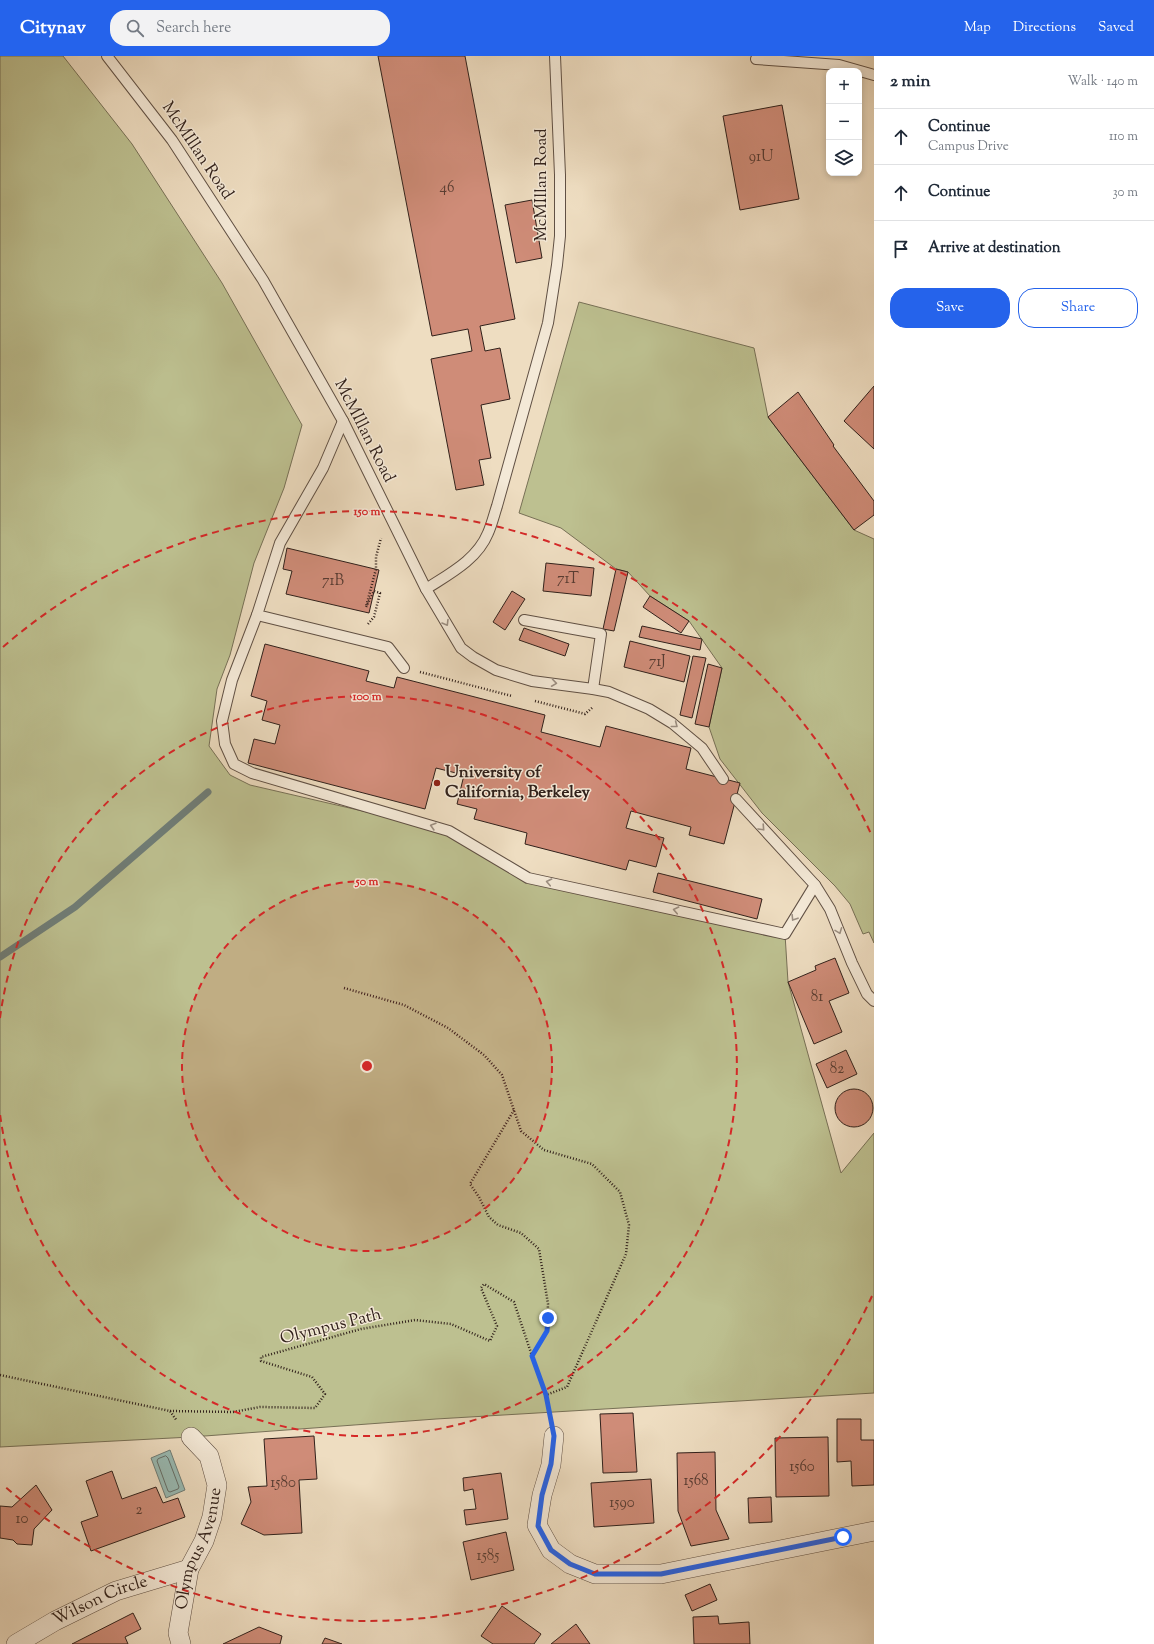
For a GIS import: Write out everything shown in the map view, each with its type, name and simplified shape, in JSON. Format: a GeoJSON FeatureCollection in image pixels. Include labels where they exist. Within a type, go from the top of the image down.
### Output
{"type":"FeatureCollection","features":[{"type":"Feature","properties":{"kind":"street"},"geometry":{"type":"LineString","coordinates":[[554,1436],[551,1464],[542,1495],[538,1526],[551,1550],[570,1564],[595,1574],[661,1574],[874,1531]]}},
{"type":"Feature","properties":{"kind":"street","name":"Olympus Avenue"},"geometry":{"type":"LineString","coordinates":[[181,1644],[178,1633],[189,1569],[206,1535],[212,1517],[217,1485],[209,1456],[191,1438]]}},
{"type":"Feature","properties":{"kind":"street","name":"Wilson Circle"},"geometry":{"type":"LineString","coordinates":[[16,1644],[55,1621],[116,1591],[189,1569]]}},
{"type":"Feature","properties":{"kind":"lane","name":"McMIllan Road"},"geometry":{"type":"LineString","coordinates":[[107,56],[172,140],[263,280],[343,421],[426,589],[454,572],[475,554],[488,534],[548,324],[560,236],[560,175],[555,56]]}},
{"type":"Feature","properties":{"kind":"lane"},"geometry":{"type":"LineString","coordinates":[[756,59],[839,65],[874,76]]}},
{"type":"Feature","properties":{"kind":"lane"},"geometry":{"type":"LineString","coordinates":[[343,421],[323,468],[280,544],[257,615],[232,680],[222,721],[225,744],[234,764],[252,773],[449,831],[528,878],[785,934],[815,885]]}},
{"type":"Feature","properties":{"kind":"lane"},"geometry":{"type":"LineString","coordinates":[[426,589],[461,648],[473,658],[496,670],[532,681],[609,692],[649,709],[672,723],[702,748],[723,779]]}},
{"type":"Feature","properties":{"kind":"lane"},"geometry":{"type":"LineString","coordinates":[[257,615],[356,641],[388,647],[404,668]]}},
{"type":"Feature","properties":{"kind":"lane"},"geometry":{"type":"LineString","coordinates":[[524,620],[601,634],[593,689]]}},
{"type":"Feature","properties":{"kind":"lane"},"geometry":{"type":"LineString","coordinates":[[736,800],[815,885],[830,909],[852,963],[867,994],[874,1001]]}},
{"type":"Feature","properties":{"kind":"path"},"geometry":{"type":"LineString","coordinates":[[356,641],[374,616],[380,593],[374,591],[366,608],[376,569],[376,557],[380,539],[397,531]]}},
{"type":"Feature","properties":{"kind":"path"},"geometry":{"type":"LineString","coordinates":[[344,988],[404,1004],[448,1028],[484,1055],[502,1075],[521,1131],[544,1150],[592,1164],[620,1192],[629,1226],[626,1254],[567,1387],[546,1395]]}},
{"type":"Feature","properties":{"kind":"path"},"geometry":{"type":"LineString","coordinates":[[514,1109],[470,1184],[489,1216],[498,1225],[521,1233],[539,1249],[548,1304],[547,1331],[532,1356],[546,1395],[554,1436]]}},
{"type":"Feature","properties":{"kind":"path","name":"Olympus Path"},"geometry":{"type":"LineString","coordinates":[[170,1411],[233,1412],[260,1407],[315,1408],[325,1394],[312,1377],[261,1361],[261,1357],[361,1329],[416,1320],[451,1324],[490,1341],[497,1326],[481,1288],[484,1284],[514,1302],[532,1356]]}},
{"type":"Feature","properties":{"kind":"path"},"geometry":{"type":"LineString","coordinates":[[0,1375],[170,1411],[191,1438]]}},
{"type":"Feature","properties":{"kind":"green space"},"geometry":{"type":"Polygon","coordinates":[[[0,56],[63,56],[132,144],[222,283],[302,425],[284,488],[254,563],[230,655],[217,689],[209,746],[230,775],[250,785],[449,831],[528,878],[785,934],[788,982],[841,1173],[874,1133],[874,1393],[436,1419],[191,1437],[0,1447],[0,56]]]}},
{"type":"Feature","properties":{"kind":"green space"},"geometry":{"type":"Polygon","coordinates":[[[579,302],[754,348],[768,417],[854,530],[874,539],[874,943],[869,932],[863,934],[850,904],[835,886],[762,813],[720,759],[709,727],[722,668],[689,621],[650,596],[628,572],[616,569],[561,528],[519,513],[579,302]]]}},
{"type":"Feature","properties":{"kind":"water"},"geometry":{"type":"Polygon","coordinates":[[[170,1450],[185,1490],[166,1498],[151,1458],[170,1450]]]}},
{"type":"Feature","properties":{"kind":"building"},"geometry":{"type":"Polygon","coordinates":[[[378,56],[465,56],[515,319],[480,326],[485,351],[500,348],[510,399],[481,405],[491,458],[479,460],[484,485],[456,490],[431,359],[472,351],[468,329],[432,336],[378,56]]]}},
{"type":"Feature","properties":{"kind":"building"},"geometry":{"type":"Polygon","coordinates":[[[782,105],[799,199],[740,210],[723,116],[782,105]]]}},
{"type":"Feature","properties":{"kind":"building"},"geometry":{"type":"Polygon","coordinates":[[[532,200],[542,258],[516,263],[505,205],[532,200]]]}},
{"type":"Feature","properties":{"kind":"building"},"geometry":{"type":"Polygon","coordinates":[[[874,386],[874,449],[844,421],[874,386]]]}},
{"type":"Feature","properties":{"kind":"building"},"geometry":{"type":"Polygon","coordinates":[[[798,392],[834,445],[833,446],[874,501],[874,515],[854,530],[768,417],[798,392]]]}},
{"type":"Feature","properties":{"kind":"building"},"geometry":{"type":"Polygon","coordinates":[[[287,548],[379,570],[369,613],[286,594],[292,571],[283,569],[287,548]]]}},
{"type":"Feature","properties":{"kind":"building"},"geometry":{"type":"Polygon","coordinates":[[[546,563],[594,568],[591,596],[543,591],[546,563]]]}},
{"type":"Feature","properties":{"kind":"building"},"geometry":{"type":"Polygon","coordinates":[[[616,569],[628,572],[614,631],[603,629],[616,569]]]}},
{"type":"Feature","properties":{"kind":"building"},"geometry":{"type":"Polygon","coordinates":[[[512,591],[525,599],[505,630],[493,622],[512,591]]]}},
{"type":"Feature","properties":{"kind":"building"},"geometry":{"type":"Polygon","coordinates":[[[650,596],[689,621],[681,633],[643,607],[650,596]]]}},
{"type":"Feature","properties":{"kind":"building"},"geometry":{"type":"Polygon","coordinates":[[[642,626],[702,639],[700,650],[639,637],[642,626]]]}},
{"type":"Feature","properties":{"kind":"building"},"geometry":{"type":"Polygon","coordinates":[[[524,628],[569,644],[565,656],[519,640],[524,628]]]}},
{"type":"Feature","properties":{"kind":"building"},"geometry":{"type":"Polygon","coordinates":[[[630,641],[690,656],[684,682],[624,667],[630,641]]]}},
{"type":"Feature","properties":{"kind":"building"},"geometry":{"type":"Polygon","coordinates":[[[265,644],[369,671],[366,681],[394,688],[397,677],[545,715],[541,732],[600,747],[606,726],[691,748],[686,769],[740,783],[724,844],[689,835],[691,827],[631,811],[626,828],[664,838],[656,867],[629,860],[626,870],[525,844],[527,833],[474,819],[477,809],[457,804],[464,775],[436,768],[425,809],[248,763],[254,739],[275,744],[280,725],[262,720],[267,701],[251,696],[265,644]]]}},
{"type":"Feature","properties":{"kind":"building"},"geometry":{"type":"Polygon","coordinates":[[[693,656],[706,658],[692,718],[680,715],[693,656]]]}},
{"type":"Feature","properties":{"kind":"building"},"geometry":{"type":"Polygon","coordinates":[[[708,664],[722,668],[709,727],[695,724],[708,664]]]}},
{"type":"Feature","properties":{"kind":"building"},"geometry":{"type":"Polygon","coordinates":[[[658,873],[762,899],[757,919],[653,892],[658,873]]]}},
{"type":"Feature","properties":{"kind":"building"},"geometry":{"type":"Polygon","coordinates":[[[835,958],[849,993],[829,1001],[842,1032],[814,1044],[788,982],[816,970],[815,966],[835,958]]]}},
{"type":"Feature","properties":{"kind":"building"},"geometry":{"type":"Polygon","coordinates":[[[846,1050],[857,1074],[827,1088],[816,1064],[846,1050]]]}},
{"type":"Feature","properties":{"kind":"building"},"geometry":{"type":"Polygon","coordinates":[[[850,1089],[858,1089],[865,1092],[870,1097],[873,1108],[870,1119],[865,1124],[858,1127],[850,1127],[843,1124],[838,1119],[835,1112],[835,1104],[838,1097],[843,1092],[850,1089]]]}},
{"type":"Feature","properties":{"kind":"building"},"geometry":{"type":"Polygon","coordinates":[[[633,1413],[637,1472],[603,1473],[600,1414],[633,1413]]]}},
{"type":"Feature","properties":{"kind":"building"},"geometry":{"type":"Polygon","coordinates":[[[837,1419],[861,1419],[861,1440],[874,1440],[874,1485],[852,1486],[851,1461],[837,1462],[837,1419]]]}},
{"type":"Feature","properties":{"kind":"building"},"geometry":{"type":"Polygon","coordinates":[[[314,1436],[317,1479],[299,1480],[302,1533],[264,1535],[241,1524],[251,1502],[248,1487],[267,1486],[264,1439],[314,1436]]]}},
{"type":"Feature","properties":{"kind":"building"},"geometry":{"type":"Polygon","coordinates":[[[828,1437],[829,1496],[776,1497],[775,1438],[828,1437]]]}},
{"type":"Feature","properties":{"kind":"building"},"geometry":{"type":"Polygon","coordinates":[[[715,1452],[716,1510],[729,1539],[691,1546],[678,1511],[677,1453],[715,1452]]]}},
{"type":"Feature","properties":{"kind":"building"},"geometry":{"type":"Polygon","coordinates":[[[112,1471],[122,1499],[156,1487],[163,1503],[178,1498],[185,1517],[91,1551],[81,1522],[98,1516],[86,1481],[112,1471]]]}},
{"type":"Feature","properties":{"kind":"building"},"geometry":{"type":"Polygon","coordinates":[[[501,1473],[508,1519],[466,1525],[464,1510],[476,1509],[473,1489],[464,1491],[463,1478],[501,1473]]]}},
{"type":"Feature","properties":{"kind":"building"},"geometry":{"type":"Polygon","coordinates":[[[651,1479],[654,1523],[594,1527],[591,1483],[651,1479]]]}},
{"type":"Feature","properties":{"kind":"building"},"geometry":{"type":"Polygon","coordinates":[[[36,1485],[52,1510],[34,1529],[32,1545],[17,1544],[13,1540],[0,1538],[0,1506],[12,1507],[36,1485]]]}},
{"type":"Feature","properties":{"kind":"building"},"geometry":{"type":"Polygon","coordinates":[[[771,1497],[772,1522],[749,1523],[748,1498],[771,1497]]]}},
{"type":"Feature","properties":{"kind":"building"},"geometry":{"type":"Polygon","coordinates":[[[506,1532],[514,1570],[471,1580],[463,1542],[506,1532]]]}},
{"type":"Feature","properties":{"kind":"building"},"geometry":{"type":"Polygon","coordinates":[[[710,1584],[717,1600],[692,1611],[685,1595],[710,1584]]]}},
{"type":"Feature","properties":{"kind":"building"},"geometry":{"type":"Polygon","coordinates":[[[502,1606],[541,1634],[534,1644],[493,1644],[481,1636],[502,1606]]]}},
{"type":"Feature","properties":{"kind":"building"},"geometry":{"type":"Polygon","coordinates":[[[133,1613],[141,1629],[125,1637],[128,1644],[72,1644],[133,1613]]]}},
{"type":"Feature","properties":{"kind":"building"},"geometry":{"type":"Polygon","coordinates":[[[718,1616],[719,1624],[749,1622],[750,1644],[694,1644],[693,1617],[718,1616]]]}},
{"type":"Feature","properties":{"kind":"building"},"geometry":{"type":"Polygon","coordinates":[[[576,1624],[590,1644],[551,1644],[576,1624]]]}},
{"type":"Feature","properties":{"kind":"building"},"geometry":{"type":"Polygon","coordinates":[[[259,1627],[282,1636],[280,1644],[223,1644],[259,1627]]]}},
{"type":"Feature","properties":{"kind":"building"},"geometry":{"type":"Polygon","coordinates":[[[325,1638],[342,1644],[322,1644],[325,1638]]]}},
{"type":"Feature","properties":{"kind":"waterway"},"geometry":{"type":"LineString","coordinates":[[0,957],[75,907],[208,792]]}},
{"type":"Feature","properties":{"kind":"place","name":"University of California, Berkeley"},"geometry":{"type":"Point","coordinates":[437,783]}},
{"type":"Feature","properties":{"kind":"route"},"geometry":{"type":"LineString","coordinates":[[548,1318],[547,1331],[532,1356],[546,1395],[554,1436],[551,1464],[542,1495],[538,1526],[551,1550],[570,1564],[595,1574],[661,1574],[843,1537]]}}]}
